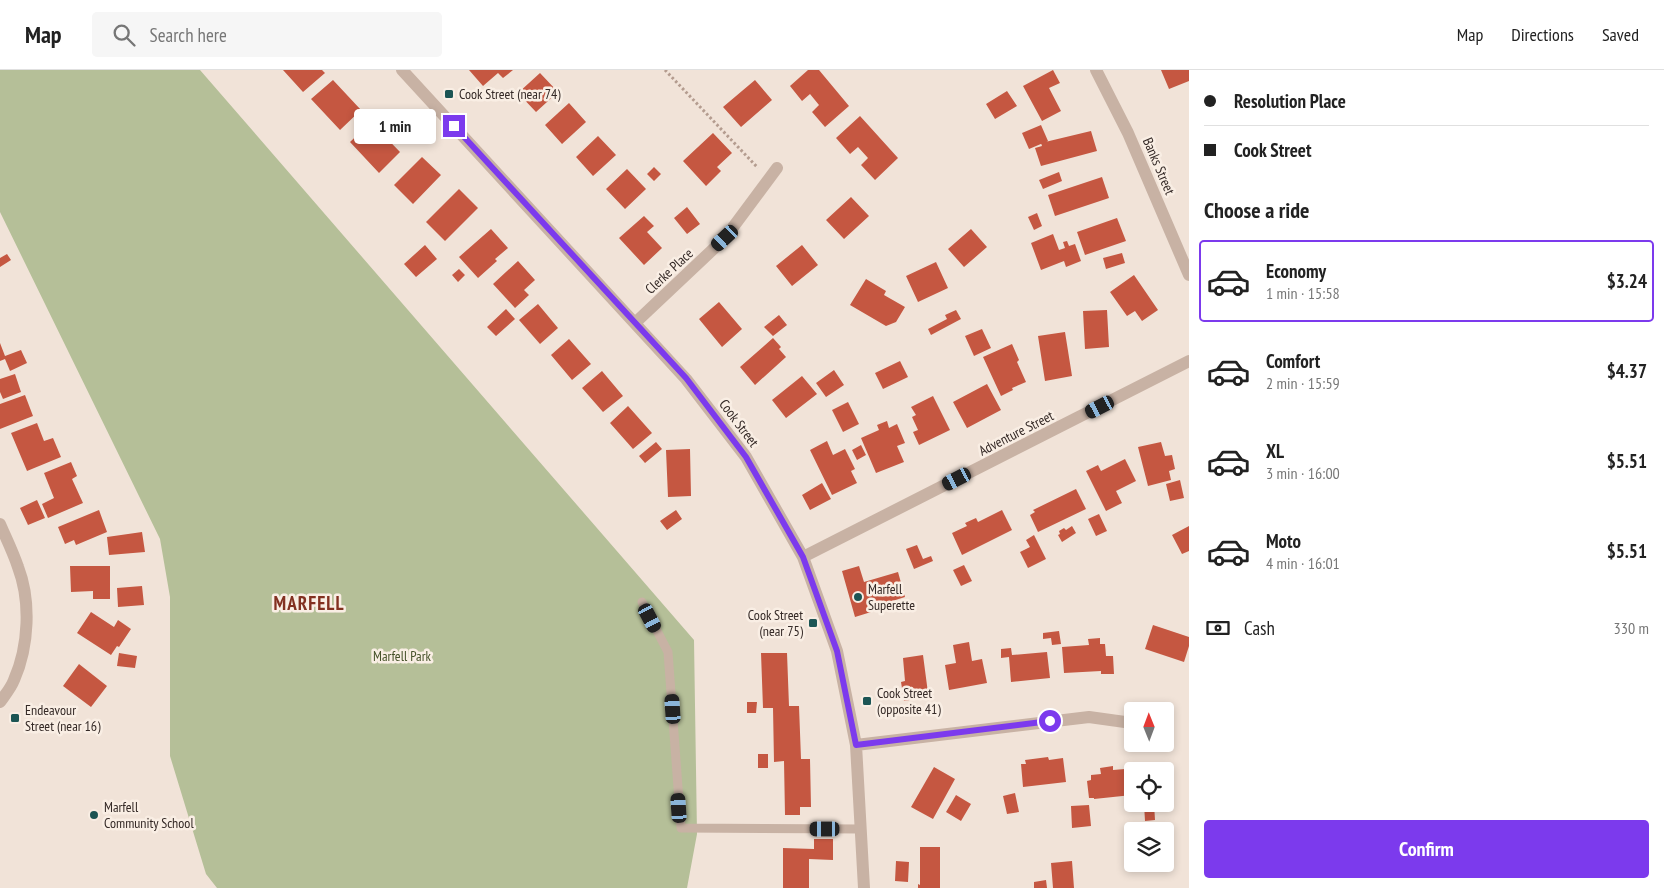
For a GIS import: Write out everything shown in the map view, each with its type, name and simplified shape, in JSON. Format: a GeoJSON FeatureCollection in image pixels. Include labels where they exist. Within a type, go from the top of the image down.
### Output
{"type":"FeatureCollection","features":[{"type":"Feature","properties":{"kind":"street","name":"Cook Street"},"geometry":{"type":"LineString","coordinates":[[402,70],[686,378],[746,457],[803,557],[837,651],[856,745],[864,888]]}},
{"type":"Feature","properties":{"kind":"street","name":"Banks Street"},"geometry":{"type":"LineString","coordinates":[[1096,70],[1128,133],[1189,275]]}},
{"type":"Feature","properties":{"kind":"street","name":"Clerke Place"},"geometry":{"type":"LineString","coordinates":[[635,323],[725,238],[777,168]]}},
{"type":"Feature","properties":{"kind":"street","name":"Adventure Street"},"geometry":{"type":"LineString","coordinates":[[803,557],[1189,362]]}},
{"type":"Feature","properties":{"kind":"street"},"geometry":{"type":"LineString","coordinates":[[0,524],[19,568],[25,595],[26,624],[23,652],[14,680],[0,702]]}},
{"type":"Feature","properties":{"kind":"street"},"geometry":{"type":"LineString","coordinates":[[856,745],[1089,716],[1124,722]]}},
{"type":"Feature","properties":{"kind":"lane"},"geometry":{"type":"LineString","coordinates":[[642,602],[668,652],[681,828],[861,829]]}},
{"type":"Feature","properties":{"kind":"path"},"geometry":{"type":"LineString","coordinates":[[665,70],[769,179]]}},
{"type":"Feature","properties":{"kind":"green space","name":"Marfell Park"},"geometry":{"type":"Polygon","coordinates":[[[0,70],[200,70],[694,640],[697,834],[687,888],[217,888],[206,874],[170,756],[170,597],[160,539],[0,212],[0,70]]]}},
{"type":"Feature","properties":{"kind":"building"},"geometry":{"type":"Polygon","coordinates":[[[283,70],[322,70],[325,73],[303,92],[283,70]]]}},
{"type":"Feature","properties":{"kind":"building"},"geometry":{"type":"Polygon","coordinates":[[[469,70],[513,70],[503,78],[498,73],[483,86],[469,70]]]}},
{"type":"Feature","properties":{"kind":"building"},"geometry":{"type":"Polygon","coordinates":[[[808,70],[819,70],[849,106],[825,127],[812,112],[819,105],[810,94],[802,101],[790,86],[808,70]]]}},
{"type":"Feature","properties":{"kind":"building"},"geometry":{"type":"Polygon","coordinates":[[[1053,70],[1060,83],[1049,88],[1061,111],[1042,121],[1023,86],[1053,70]]]}},
{"type":"Feature","properties":{"kind":"building"},"geometry":{"type":"Polygon","coordinates":[[[1161,70],[1189,70],[1189,81],[1169,89],[1161,70]]]}},
{"type":"Feature","properties":{"kind":"building"},"geometry":{"type":"Polygon","coordinates":[[[540,73],[558,92],[536,112],[518,93],[540,73]]]}},
{"type":"Feature","properties":{"kind":"building"},"geometry":{"type":"Polygon","coordinates":[[[333,80],[361,110],[340,130],[311,99],[333,80]]]}},
{"type":"Feature","properties":{"kind":"building"},"geometry":{"type":"Polygon","coordinates":[[[755,80],[772,100],[741,127],[723,107],[755,80]]]}},
{"type":"Feature","properties":{"kind":"building"},"geometry":{"type":"Polygon","coordinates":[[[1007,91],[1017,106],[995,119],[986,104],[1007,91]]]}},
{"type":"Feature","properties":{"kind":"building"},"geometry":{"type":"Polygon","coordinates":[[[569,103],[586,122],[562,144],[545,125],[569,103]]]}},
{"type":"Feature","properties":{"kind":"building"},"geometry":{"type":"Polygon","coordinates":[[[860,116],[898,158],[875,180],[861,165],[868,158],[858,147],[850,154],[836,138],[860,116]]]}},
{"type":"Feature","properties":{"kind":"building"},"geometry":{"type":"Polygon","coordinates":[[[371,122],[400,152],[379,173],[350,142],[371,122]]]}},
{"type":"Feature","properties":{"kind":"building"},"geometry":{"type":"Polygon","coordinates":[[[1041,125],[1048,141],[1029,149],[1022,133],[1041,125]]]}},
{"type":"Feature","properties":{"kind":"building"},"geometry":{"type":"Polygon","coordinates":[[[1091,131],[1097,151],[1041,166],[1035,148],[1042,146],[1041,143],[1091,131]]]}},
{"type":"Feature","properties":{"kind":"building"},"geometry":{"type":"Polygon","coordinates":[[[713,133],[732,153],[717,167],[721,171],[706,186],[683,161],[713,133]]]}},
{"type":"Feature","properties":{"kind":"building"},"geometry":{"type":"Polygon","coordinates":[[[598,136],[616,155],[593,176],[576,157],[598,136]]]}},
{"type":"Feature","properties":{"kind":"building"},"geometry":{"type":"Polygon","coordinates":[[[422,157],[441,175],[413,204],[394,185],[422,157]]]}},
{"type":"Feature","properties":{"kind":"building"},"geometry":{"type":"Polygon","coordinates":[[[654,167],[661,174],[654,181],[647,174],[654,167]]]}},
{"type":"Feature","properties":{"kind":"building"},"geometry":{"type":"Polygon","coordinates":[[[627,169],[646,189],[625,209],[606,189],[627,169]]]}},
{"type":"Feature","properties":{"kind":"building"},"geometry":{"type":"Polygon","coordinates":[[[1059,172],[1062,181],[1043,189],[1039,180],[1059,172]]]}},
{"type":"Feature","properties":{"kind":"building"},"geometry":{"type":"Polygon","coordinates":[[[1102,177],[1109,198],[1055,216],[1048,195],[1102,177]]]}},
{"type":"Feature","properties":{"kind":"building"},"geometry":{"type":"Polygon","coordinates":[[[459,189],[478,208],[445,241],[426,222],[459,189]]]}},
{"type":"Feature","properties":{"kind":"building"},"geometry":{"type":"Polygon","coordinates":[[[851,197],[869,216],[844,239],[826,220],[851,197]]]}},
{"type":"Feature","properties":{"kind":"building"},"geometry":{"type":"Polygon","coordinates":[[[687,207],[700,224],[687,234],[674,218],[687,207]]]}},
{"type":"Feature","properties":{"kind":"building"},"geometry":{"type":"Polygon","coordinates":[[[1037,213],[1042,226],[1034,230],[1028,217],[1037,213]]]}},
{"type":"Feature","properties":{"kind":"building"},"geometry":{"type":"Polygon","coordinates":[[[644,216],[654,226],[647,232],[662,248],[644,265],[619,238],[644,216]]]}},
{"type":"Feature","properties":{"kind":"building"},"geometry":{"type":"Polygon","coordinates":[[[1117,218],[1126,241],[1085,255],[1077,232],[1117,218]]]}},
{"type":"Feature","properties":{"kind":"building"},"geometry":{"type":"Polygon","coordinates":[[[491,229],[508,248],[478,278],[459,257],[491,229]]]}},
{"type":"Feature","properties":{"kind":"building"},"geometry":{"type":"Polygon","coordinates":[[[971,229],[987,247],[964,267],[948,249],[971,229]]]}},
{"type":"Feature","properties":{"kind":"building"},"geometry":{"type":"Polygon","coordinates":[[[1053,234],[1059,250],[1065,248],[1063,242],[1067,241],[1069,246],[1075,244],[1081,261],[1066,267],[1064,261],[1041,270],[1031,243],[1053,234]]]}},
{"type":"Feature","properties":{"kind":"building"},"geometry":{"type":"Polygon","coordinates":[[[425,245],[437,259],[416,277],[404,264],[425,245]]]}},
{"type":"Feature","properties":{"kind":"building"},"geometry":{"type":"Polygon","coordinates":[[[802,245],[818,265],[792,286],[776,266],[802,245]]]}},
{"type":"Feature","properties":{"kind":"building"},"geometry":{"type":"Polygon","coordinates":[[[1122,253],[1125,263],[1106,269],[1103,258],[1122,253]]]}},
{"type":"Feature","properties":{"kind":"building"},"geometry":{"type":"Polygon","coordinates":[[[7,254],[11,260],[0,267],[0,258],[7,254]]]}},
{"type":"Feature","properties":{"kind":"building"},"geometry":{"type":"Polygon","coordinates":[[[518,261],[535,280],[524,290],[529,295],[515,308],[493,284],[518,261]]]}},
{"type":"Feature","properties":{"kind":"building"},"geometry":{"type":"Polygon","coordinates":[[[936,262],[948,288],[918,302],[906,276],[936,262]]]}},
{"type":"Feature","properties":{"kind":"building"},"geometry":{"type":"Polygon","coordinates":[[[459,269],[465,275],[458,282],[452,275],[459,269]]]}},
{"type":"Feature","properties":{"kind":"building"},"geometry":{"type":"Polygon","coordinates":[[[1134,275],[1158,310],[1142,321],[1135,311],[1127,316],[1110,292],[1134,275]]]}},
{"type":"Feature","properties":{"kind":"building"},"geometry":{"type":"Polygon","coordinates":[[[866,279],[886,291],[884,295],[905,307],[896,322],[886,326],[850,305],[866,279]]]}},
{"type":"Feature","properties":{"kind":"building"},"geometry":{"type":"Polygon","coordinates":[[[719,302],[742,329],[722,347],[699,319],[719,302]]]}},
{"type":"Feature","properties":{"kind":"building"},"geometry":{"type":"Polygon","coordinates":[[[538,304],[558,328],[540,344],[519,320],[538,304]]]}},
{"type":"Feature","properties":{"kind":"building"},"geometry":{"type":"Polygon","coordinates":[[[506,309],[515,319],[496,336],[487,327],[506,309]]]}},
{"type":"Feature","properties":{"kind":"building"},"geometry":{"type":"Polygon","coordinates":[[[956,310],[961,319],[931,335],[928,329],[947,319],[945,315],[956,310]]]}},
{"type":"Feature","properties":{"kind":"building"},"geometry":{"type":"Polygon","coordinates":[[[1107,310],[1109,347],[1085,349],[1083,311],[1107,310]]]}},
{"type":"Feature","properties":{"kind":"building"},"geometry":{"type":"Polygon","coordinates":[[[779,315],[787,325],[773,336],[764,327],[779,315]]]}},
{"type":"Feature","properties":{"kind":"building"},"geometry":{"type":"Polygon","coordinates":[[[982,329],[991,348],[974,356],[965,336],[982,329]]]}},
{"type":"Feature","properties":{"kind":"building"},"geometry":{"type":"Polygon","coordinates":[[[1065,332],[1072,376],[1045,381],[1038,336],[1065,332]]]}},
{"type":"Feature","properties":{"kind":"building"},"geometry":{"type":"Polygon","coordinates":[[[773,338],[781,347],[779,349],[786,357],[755,385],[740,367],[773,338]]]}},
{"type":"Feature","properties":{"kind":"building"},"geometry":{"type":"Polygon","coordinates":[[[569,339],[591,364],[572,380],[551,355],[569,339]]]}},
{"type":"Feature","properties":{"kind":"building"},"geometry":{"type":"Polygon","coordinates":[[[0,343],[5,356],[21,350],[27,363],[10,371],[5,359],[0,361],[0,343]]]}},
{"type":"Feature","properties":{"kind":"building"},"geometry":{"type":"Polygon","coordinates":[[[1012,344],[1019,360],[1017,362],[1026,382],[1012,388],[1013,390],[1001,396],[983,357],[1012,344]]]}},
{"type":"Feature","properties":{"kind":"building"},"geometry":{"type":"Polygon","coordinates":[[[900,361],[908,377],[883,389],[875,373],[900,361]]]}},
{"type":"Feature","properties":{"kind":"building"},"geometry":{"type":"Polygon","coordinates":[[[834,370],[844,385],[826,397],[816,383],[834,370]]]}},
{"type":"Feature","properties":{"kind":"building"},"geometry":{"type":"Polygon","coordinates":[[[602,371],[623,396],[603,412],[582,388],[602,371]]]}},
{"type":"Feature","properties":{"kind":"building"},"geometry":{"type":"Polygon","coordinates":[[[15,374],[21,392],[3,399],[0,392],[0,379],[15,374]]]}},
{"type":"Feature","properties":{"kind":"building"},"geometry":{"type":"Polygon","coordinates":[[[802,376],[817,394],[786,418],[772,400],[802,376]]]}},
{"type":"Feature","properties":{"kind":"building"},"geometry":{"type":"Polygon","coordinates":[[[987,384],[1001,410],[967,428],[953,402],[987,384]]]}},
{"type":"Feature","properties":{"kind":"building"},"geometry":{"type":"Polygon","coordinates":[[[25,395],[33,416],[0,429],[0,404],[25,395]]]}},
{"type":"Feature","properties":{"kind":"building"},"geometry":{"type":"Polygon","coordinates":[[[933,396],[950,430],[919,445],[913,432],[918,430],[912,417],[916,415],[911,407],[933,396]]]}},
{"type":"Feature","properties":{"kind":"building"},"geometry":{"type":"Polygon","coordinates":[[[848,402],[859,424],[843,432],[832,410],[848,402]]]}},
{"type":"Feature","properties":{"kind":"building"},"geometry":{"type":"Polygon","coordinates":[[[628,406],[652,433],[633,449],[610,423],[628,406]]]}},
{"type":"Feature","properties":{"kind":"building"},"geometry":{"type":"Polygon","coordinates":[[[887,421],[889,428],[897,424],[905,443],[897,446],[904,462],[876,473],[861,438],[879,430],[877,425],[887,421]]]}},
{"type":"Feature","properties":{"kind":"building"},"geometry":{"type":"Polygon","coordinates":[[[37,423],[44,441],[53,438],[61,457],[27,471],[11,433],[37,423]]]}},
{"type":"Feature","properties":{"kind":"building"},"geometry":{"type":"Polygon","coordinates":[[[827,441],[833,455],[845,449],[855,469],[851,471],[857,483],[832,495],[810,450],[827,441]]]}},
{"type":"Feature","properties":{"kind":"building"},"geometry":{"type":"Polygon","coordinates":[[[656,442],[662,449],[645,463],[639,456],[656,442]]]}},
{"type":"Feature","properties":{"kind":"building"},"geometry":{"type":"Polygon","coordinates":[[[1161,442],[1165,456],[1172,455],[1175,469],[1169,471],[1171,480],[1148,486],[1138,447],[1161,442]]]}},
{"type":"Feature","properties":{"kind":"building"},"geometry":{"type":"Polygon","coordinates":[[[861,445],[866,455],[857,460],[852,450],[861,445]]]}},
{"type":"Feature","properties":{"kind":"building"},"geometry":{"type":"Polygon","coordinates":[[[690,449],[691,496],[668,497],[666,450],[690,449]]]}},
{"type":"Feature","properties":{"kind":"building"},"geometry":{"type":"Polygon","coordinates":[[[1125,459],[1136,481],[1116,491],[1122,503],[1106,511],[1086,471],[1098,465],[1101,471],[1125,459]]]}},
{"type":"Feature","properties":{"kind":"building"},"geometry":{"type":"Polygon","coordinates":[[[71,462],[77,476],[72,479],[83,503],[48,518],[42,504],[54,498],[44,473],[71,462]]]}},
{"type":"Feature","properties":{"kind":"building"},"geometry":{"type":"Polygon","coordinates":[[[1180,480],[1184,498],[1170,501],[1166,484],[1180,480]]]}},
{"type":"Feature","properties":{"kind":"building"},"geometry":{"type":"Polygon","coordinates":[[[822,483],[831,499],[810,510],[802,495],[822,483]]]}},
{"type":"Feature","properties":{"kind":"building"},"geometry":{"type":"Polygon","coordinates":[[[1076,489],[1086,509],[1038,532],[1030,515],[1035,512],[1033,510],[1076,489]]]}},
{"type":"Feature","properties":{"kind":"building"},"geometry":{"type":"Polygon","coordinates":[[[37,500],[45,518],[28,525],[20,508],[37,500]]]}},
{"type":"Feature","properties":{"kind":"building"},"geometry":{"type":"Polygon","coordinates":[[[99,510],[107,532],[76,545],[74,540],[65,544],[58,527],[99,510]]]}},
{"type":"Feature","properties":{"kind":"building"},"geometry":{"type":"Polygon","coordinates":[[[676,510],[682,519],[667,530],[660,521],[676,510]]]}},
{"type":"Feature","properties":{"kind":"building"},"geometry":{"type":"Polygon","coordinates":[[[1002,510],[1012,530],[962,555],[952,533],[967,526],[965,523],[976,518],[978,522],[1002,510]]]}},
{"type":"Feature","properties":{"kind":"building"},"geometry":{"type":"Polygon","coordinates":[[[1099,514],[1107,531],[1096,536],[1088,519],[1099,514]]]}},
{"type":"Feature","properties":{"kind":"building"},"geometry":{"type":"Polygon","coordinates":[[[1072,526],[1076,533],[1062,542],[1058,535],[1060,534],[1059,531],[1064,528],[1066,530],[1072,526]]]}},
{"type":"Feature","properties":{"kind":"building"},"geometry":{"type":"Polygon","coordinates":[[[1189,526],[1189,551],[1182,554],[1172,535],[1189,526]]]}},
{"type":"Feature","properties":{"kind":"building"},"geometry":{"type":"Polygon","coordinates":[[[142,532],[145,552],[109,555],[107,537],[142,532]]]}},
{"type":"Feature","properties":{"kind":"building"},"geometry":{"type":"Polygon","coordinates":[[[1034,535],[1046,559],[1028,568],[1020,552],[1030,547],[1026,540],[1034,535]]]}},
{"type":"Feature","properties":{"kind":"building"},"geometry":{"type":"Polygon","coordinates":[[[917,545],[923,559],[931,556],[933,561],[914,569],[906,549],[917,545]]]}},
{"type":"Feature","properties":{"kind":"building"},"geometry":{"type":"Polygon","coordinates":[[[964,565],[972,581],[961,586],[953,570],[964,565]]]}},
{"type":"Feature","properties":{"kind":"building"},"geometry":{"type":"Polygon","coordinates":[[[70,566],[110,566],[110,599],[93,599],[93,591],[71,592],[70,566]]]}},
{"type":"Feature","properties":{"kind":"building"},"geometry":{"type":"Polygon","coordinates":[[[859,566],[864,582],[898,572],[905,597],[883,604],[884,608],[855,617],[842,571],[859,566]]]}},
{"type":"Feature","properties":{"kind":"building"},"geometry":{"type":"Polygon","coordinates":[[[142,586],[144,605],[118,607],[117,588],[142,586]]]}},
{"type":"Feature","properties":{"kind":"building"},"geometry":{"type":"Polygon","coordinates":[[[91,612],[114,627],[118,620],[131,629],[111,655],[77,633],[91,612]]]}},
{"type":"Feature","properties":{"kind":"building"},"geometry":{"type":"Polygon","coordinates":[[[1153,625],[1189,637],[1189,646],[1184,662],[1145,649],[1153,625]]]}},
{"type":"Feature","properties":{"kind":"building"},"geometry":{"type":"Polygon","coordinates":[[[1059,631],[1061,644],[1052,645],[1051,638],[1043,639],[1043,633],[1059,631]]]}},
{"type":"Feature","properties":{"kind":"building"},"geometry":{"type":"Polygon","coordinates":[[[1100,638],[1100,644],[1105,644],[1106,656],[1113,656],[1114,674],[1101,674],[1101,671],[1064,673],[1062,647],[1089,645],[1088,639],[1100,638]]]}},
{"type":"Feature","properties":{"kind":"building"},"geometry":{"type":"Polygon","coordinates":[[[969,642],[972,661],[982,659],[987,683],[949,690],[945,665],[956,663],[953,645],[969,642]]]}},
{"type":"Feature","properties":{"kind":"building"},"geometry":{"type":"Polygon","coordinates":[[[1011,648],[1012,655],[1047,652],[1050,678],[1011,682],[1009,657],[1001,658],[1001,649],[1011,648]]]}},
{"type":"Feature","properties":{"kind":"building"},"geometry":{"type":"Polygon","coordinates":[[[119,653],[137,656],[135,668],[117,666],[119,653]]]}},
{"type":"Feature","properties":{"kind":"building"},"geometry":{"type":"Polygon","coordinates":[[[761,653],[787,653],[789,706],[799,706],[801,759],[810,759],[811,807],[800,807],[800,815],[785,815],[784,761],[774,762],[773,708],[763,708],[761,653]]]}},
{"type":"Feature","properties":{"kind":"building"},"geometry":{"type":"Polygon","coordinates":[[[923,655],[928,693],[914,694],[915,699],[904,701],[901,682],[905,681],[903,658],[923,655]]]}},
{"type":"Feature","properties":{"kind":"building"},"geometry":{"type":"Polygon","coordinates":[[[79,664],[107,686],[91,707],[63,686],[79,664]]]}},
{"type":"Feature","properties":{"kind":"building"},"geometry":{"type":"Polygon","coordinates":[[[747,702],[757,702],[756,713],[747,713],[747,702]]]}},
{"type":"Feature","properties":{"kind":"building"},"geometry":{"type":"Polygon","coordinates":[[[758,754],[768,754],[768,768],[758,768],[758,754]]]}},
{"type":"Feature","properties":{"kind":"building"},"geometry":{"type":"Polygon","coordinates":[[[1048,757],[1049,760],[1063,758],[1066,782],[1023,787],[1021,764],[1026,764],[1025,760],[1048,757]]]}},
{"type":"Feature","properties":{"kind":"building"},"geometry":{"type":"Polygon","coordinates":[[[1113,766],[1113,770],[1124,769],[1124,796],[1089,798],[1087,781],[1091,780],[1091,775],[1101,774],[1100,768],[1113,766]]]}},
{"type":"Feature","properties":{"kind":"building"},"geometry":{"type":"Polygon","coordinates":[[[934,767],[955,779],[933,819],[911,807],[934,767]]]}},
{"type":"Feature","properties":{"kind":"building"},"geometry":{"type":"Polygon","coordinates":[[[1015,793],[1019,812],[1007,814],[1003,796],[1015,793]]]}},
{"type":"Feature","properties":{"kind":"building"},"geometry":{"type":"Polygon","coordinates":[[[956,795],[971,804],[961,821],[946,812],[956,795]]]}},
{"type":"Feature","properties":{"kind":"building"},"geometry":{"type":"Polygon","coordinates":[[[1089,805],[1091,826],[1072,828],[1071,806],[1089,805]]]}},
{"type":"Feature","properties":{"kind":"building"},"geometry":{"type":"Polygon","coordinates":[[[1144,812],[1154,812],[1155,820],[1145,821],[1144,812]]]}},
{"type":"Feature","properties":{"kind":"building"},"geometry":{"type":"Polygon","coordinates":[[[814,839],[833,839],[833,860],[809,859],[809,888],[783,888],[783,848],[814,849],[814,839]]]}},
{"type":"Feature","properties":{"kind":"building"},"geometry":{"type":"Polygon","coordinates":[[[920,847],[940,847],[940,888],[918,888],[918,884],[920,885],[920,847]]]}},
{"type":"Feature","properties":{"kind":"building"},"geometry":{"type":"Polygon","coordinates":[[[896,861],[909,862],[908,882],[895,881],[896,861]]]}},
{"type":"Feature","properties":{"kind":"building"},"geometry":{"type":"Polygon","coordinates":[[[1072,861],[1074,888],[1053,888],[1051,863],[1072,861]]]}},
{"type":"Feature","properties":{"kind":"building"},"geometry":{"type":"Polygon","coordinates":[[[1046,880],[1047,888],[1034,888],[1034,882],[1046,880]]]}},
{"type":"Feature","properties":{"kind":"place","name":"Cook Street (near 74)"},"geometry":{"type":"Point","coordinates":[449,94]}},
{"type":"Feature","properties":{"kind":"place","name":"Marfell Superette"},"geometry":{"type":"Point","coordinates":[858,597]}},
{"type":"Feature","properties":{"kind":"place","name":"Cook Street (near 75)"},"geometry":{"type":"Point","coordinates":[813,623]}},
{"type":"Feature","properties":{"kind":"place","name":"Cook Street (opposite 41)"},"geometry":{"type":"Point","coordinates":[867,701]}},
{"type":"Feature","properties":{"kind":"place","name":"Endeavour Street (near 16)"},"geometry":{"type":"Point","coordinates":[15,718]}},
{"type":"Feature","properties":{"kind":"place","name":"Marfell Community School"},"geometry":{"type":"Point","coordinates":[94,815]}},
{"type":"Feature","properties":{"kind":"district","name":"MARFELL"},"geometry":{"type":"Point","coordinates":[309,603]}},
{"type":"Feature","properties":{"kind":"route"},"geometry":{"type":"LineString","coordinates":[[454,126],[686,378],[746,457],[803,557],[837,651],[856,745],[1050,721]]}}]}
